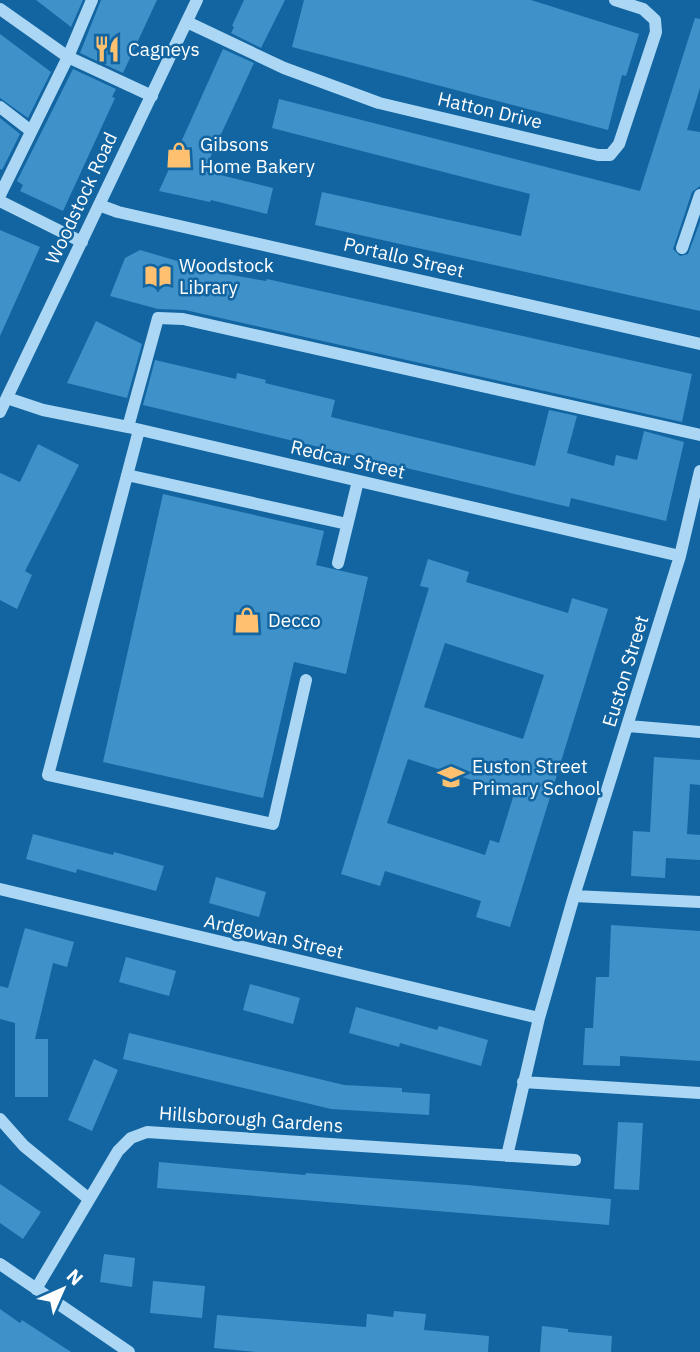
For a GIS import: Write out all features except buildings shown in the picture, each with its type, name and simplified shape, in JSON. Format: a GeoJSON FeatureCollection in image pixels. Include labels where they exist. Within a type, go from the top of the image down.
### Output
{"type":"FeatureCollection","features":[{"type":"Feature","properties":{"kind":"street"},"geometry":{"type":"LineString","coordinates":[[0,195],[68,57],[92,0]]}},
{"type":"Feature","properties":{"kind":"street","name":"Woodstock Road"},"geometry":{"type":"LineString","coordinates":[[0,412],[6,391],[82,242],[197,0]]}},
{"type":"Feature","properties":{"kind":"street","name":"Hatton Drive"},"geometry":{"type":"LineString","coordinates":[[187,22],[284,68],[379,103],[598,155],[610,155],[620,144],[656,32],[655,20],[643,9],[615,0]]}},
{"type":"Feature","properties":{"kind":"street"},"geometry":{"type":"LineString","coordinates":[[0,9],[68,57],[152,96]]}},
{"type":"Feature","properties":{"kind":"street"},"geometry":{"type":"LineString","coordinates":[[0,107],[31,131]]}},
{"type":"Feature","properties":{"kind":"street"},"geometry":{"type":"LineString","coordinates":[[682,248],[700,195]]}},
{"type":"Feature","properties":{"kind":"street"},"geometry":{"type":"LineString","coordinates":[[0,201],[82,242]]}},
{"type":"Feature","properties":{"kind":"street","name":"Portallo Street"},"geometry":{"type":"LineString","coordinates":[[99,205],[118,212],[700,344]]}},
{"type":"Feature","properties":{"kind":"street"},"geometry":{"type":"LineString","coordinates":[[306,680],[273,824],[48,775],[127,475],[133,429],[158,318],[183,319],[700,435]]}},
{"type":"Feature","properties":{"kind":"street","name":"Redcar Street"},"geometry":{"type":"LineString","coordinates":[[6,391],[43,410],[680,556]]}},
{"type":"Feature","properties":{"kind":"street"},"geometry":{"type":"LineString","coordinates":[[127,475],[347,524]]}},
{"type":"Feature","properties":{"kind":"street","name":"Euston Street"},"geometry":{"type":"LineString","coordinates":[[523,1082],[574,897],[680,556],[699,476]]}},
{"type":"Feature","properties":{"kind":"street"},"geometry":{"type":"LineString","coordinates":[[338,563],[358,481]]}},
{"type":"Feature","properties":{"kind":"street"},"geometry":{"type":"LineString","coordinates":[[628,726],[700,732]]}},
{"type":"Feature","properties":{"kind":"street","name":"Ardgowan Street"},"geometry":{"type":"LineString","coordinates":[[0,889],[539,1018]]}},
{"type":"Feature","properties":{"kind":"street"},"geometry":{"type":"LineString","coordinates":[[574,897],[700,902]]}},
{"type":"Feature","properties":{"kind":"street"},"geometry":{"type":"LineString","coordinates":[[507,1156],[523,1082],[700,1093]]}},
{"type":"Feature","properties":{"kind":"street"},"geometry":{"type":"LineString","coordinates":[[0,1119],[24,1146],[89,1199]]}},
{"type":"Feature","properties":{"kind":"street","name":"Hillsborough Gardens"},"geometry":{"type":"LineString","coordinates":[[36,1289],[118,1151],[131,1138],[147,1132],[575,1160]]}},
{"type":"Feature","properties":{"kind":"street"},"geometry":{"type":"LineString","coordinates":[[0,1264],[129,1352]]}},
{"type":"Feature","properties":{"kind":"place","name":"Cagneys"},"geometry":{"type":"Point","coordinates":[107,49]}},
{"type":"Feature","properties":{"kind":"place","name":"Gibsons Home Bakery"},"geometry":{"type":"Point","coordinates":[179,155]}},
{"type":"Feature","properties":{"kind":"place","name":"Woodstock Library"},"geometry":{"type":"Point","coordinates":[158,276]}},
{"type":"Feature","properties":{"kind":"place","name":"Decco"},"geometry":{"type":"Point","coordinates":[247,620]}},
{"type":"Feature","properties":{"kind":"place","name":"Euston Street Primary School"},"geometry":{"type":"Point","coordinates":[451,777]}}]}
